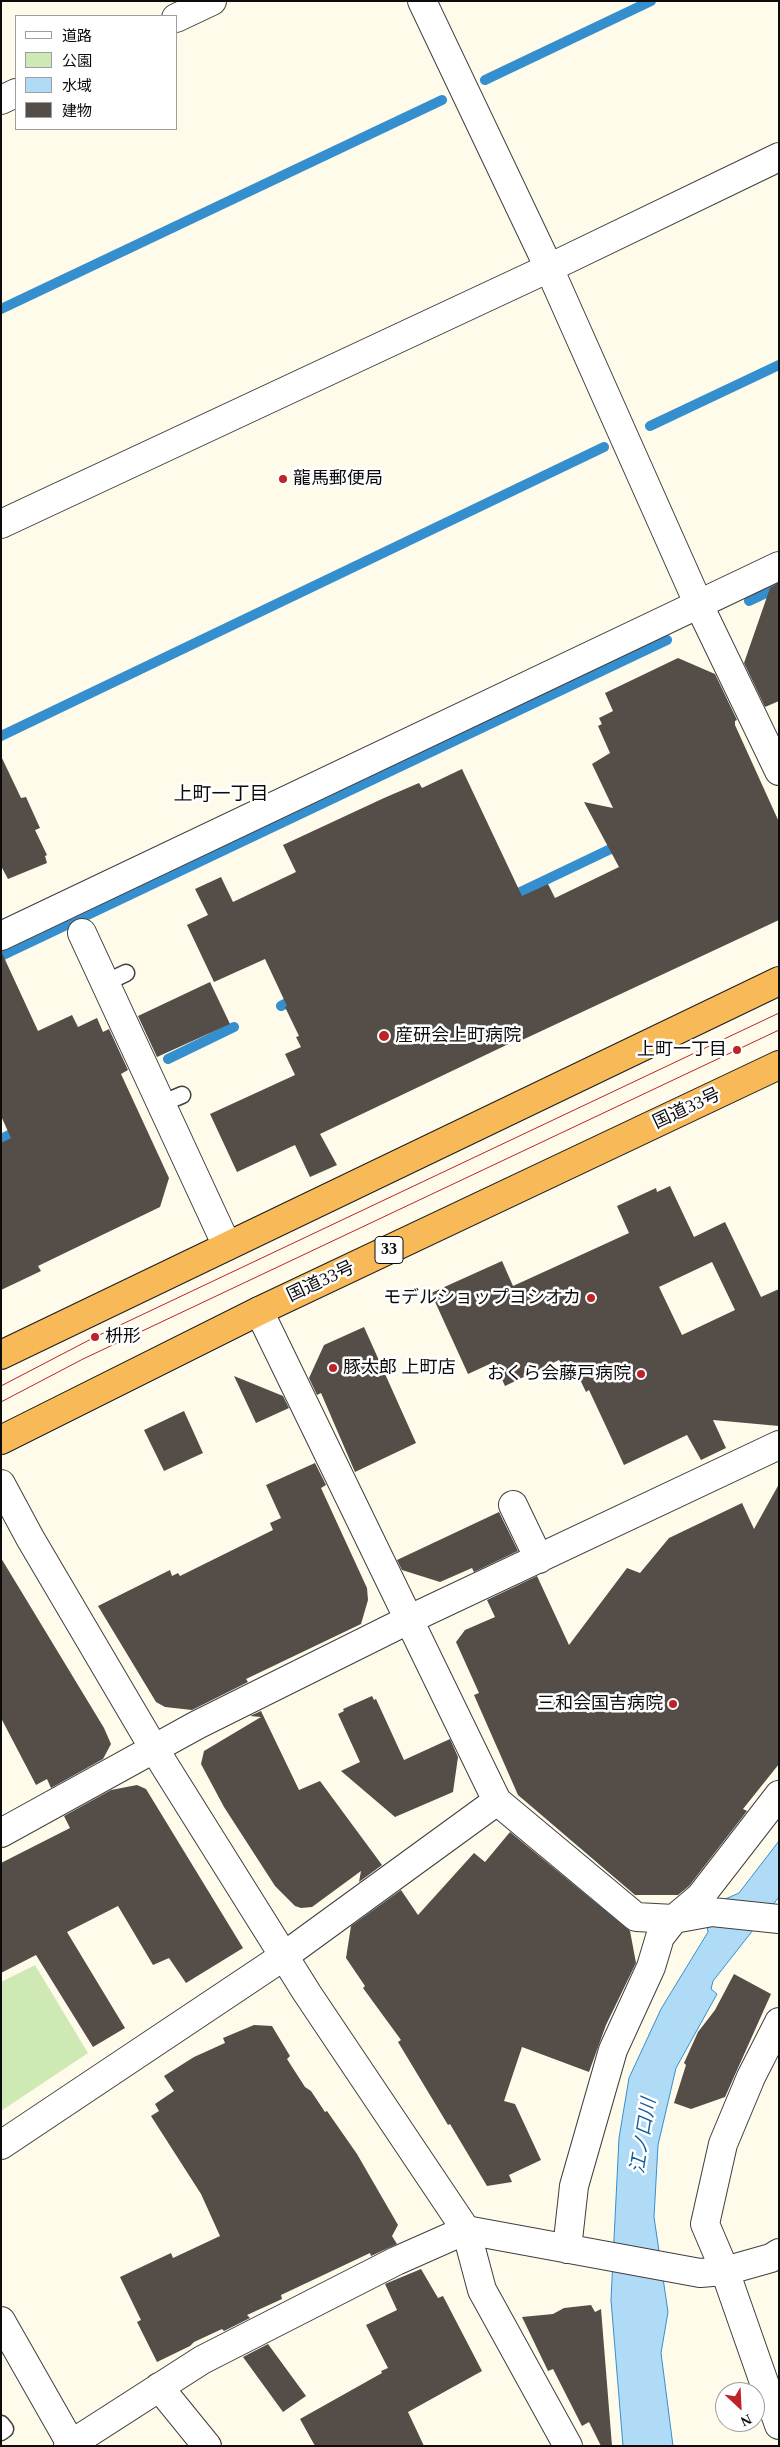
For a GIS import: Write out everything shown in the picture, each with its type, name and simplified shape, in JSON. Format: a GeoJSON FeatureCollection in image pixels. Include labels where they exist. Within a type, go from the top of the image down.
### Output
{"type":"FeatureCollection","features":[{"type":"Feature","properties":{"kind":"highway"},"geometry":{"type":"LineString","coordinates":[[1,1355],[779,981]]}},
{"type":"Feature","properties":{"kind":"highway","name":"国道33号"},"geometry":{"type":"LineString","coordinates":[[1,1440],[260,1311],[779,1065]]}},
{"type":"Feature","properties":{"kind":"street"},"geometry":{"type":"LineString","coordinates":[[178,17],[212,1]]}},
{"type":"Feature","properties":{"kind":"street"},"geometry":{"type":"LineString","coordinates":[[422,1],[548,268],[698,603],[779,771]]}},
{"type":"Feature","properties":{"kind":"street"},"geometry":{"type":"LineString","coordinates":[[1,100],[15,93]]}},
{"type":"Feature","properties":{"kind":"street"},"geometry":{"type":"LineString","coordinates":[[1,524],[548,268],[779,157]]}},
{"type":"Feature","properties":{"kind":"street"},"geometry":{"type":"LineString","coordinates":[[1,936],[103,878],[147,857],[669,620],[698,603],[779,566]]}},
{"type":"Feature","properties":{"kind":"street"},"geometry":{"type":"LineString","coordinates":[[82,933],[115,978],[171,1099],[227,1246]]}},
{"type":"Feature","properties":{"kind":"street"},"geometry":{"type":"LineString","coordinates":[[260,1311],[497,1801],[636,1917],[674,1919],[712,1912],[779,1919]]}},
{"type":"Feature","properties":{"kind":"street"},"geometry":{"type":"LineString","coordinates":[[1,1833],[153,1748],[410,1619],[779,1445]]}},
{"type":"Feature","properties":{"kind":"street"},"geometry":{"type":"LineString","coordinates":[[1,1484],[30,1538],[153,1748],[284,1956],[466,2230],[482,2290],[568,2446]]}},
{"type":"Feature","properties":{"kind":"street"},"geometry":{"type":"LineString","coordinates":[[513,1505],[540,1558]]}},
{"type":"Feature","properties":{"kind":"street"},"geometry":{"type":"LineString","coordinates":[[580,2251],[574,2186],[613,2050],[651,1967],[660,1937],[674,1919],[700,1897],[779,1794]]}},
{"type":"Feature","properties":{"kind":"street"},"geometry":{"type":"LineString","coordinates":[[1,2145],[284,1956],[497,1801]]}},
{"type":"Feature","properties":{"kind":"street"},"geometry":{"type":"LineString","coordinates":[[779,2022],[752,2077],[723,2144],[705,2224],[725,2271],[779,2425]]}},
{"type":"Feature","properties":{"kind":"street"},"geometry":{"type":"LineString","coordinates":[[1,2321],[69,2445],[202,2360],[387,2265],[466,2230],[700,2273],[725,2271],[771,2258],[779,2253]]}},
{"type":"Feature","properties":{"kind":"street"},"geometry":{"type":"LineString","coordinates":[[159,2387],[207,2446]]}},
{"type":"Feature","properties":{"kind":"lane"},"geometry":{"type":"LineString","coordinates":[[1,2424],[5,2429],[1,2432]]}},
{"type":"Feature","properties":{"kind":"green space"},"geometry":{"type":"Polygon","coordinates":[[[35,1965],[88,2053],[1,2111],[1,1982],[35,1965]]]}},
{"type":"Feature","properties":{"kind":"water","name":"江ノ口川"},"geometry":{"type":"Polygon","coordinates":[[[779,1841],[779,1897],[713,1981],[711,1989],[717,1994],[676,2068],[658,2145],[654,2217],[668,2312],[661,2353],[673,2446],[623,2446],[611,2300],[619,2138],[629,2078],[661,2009],[708,1932],[707,1924],[723,1900],[739,1893],[779,1841]]]}},
{"type":"Feature","properties":{"kind":"building"},"geometry":{"type":"Polygon","coordinates":[[[779,583],[779,701],[765,707],[744,663],[770,588],[779,583]]]}},
{"type":"Feature","properties":{"kind":"building"},"geometry":{"type":"Polygon","coordinates":[[[678,658],[715,674],[737,720],[735,725],[779,822],[779,920],[520,1041],[519,1039],[320,1134],[337,1165],[310,1177],[295,1145],[237,1172],[210,1114],[295,1075],[285,1054],[301,1047],[296,1037],[299,1036],[285,1007],[287,1006],[265,959],[214,982],[187,925],[208,915],[195,889],[221,877],[233,902],[296,872],[283,845],[419,783],[422,788],[462,769],[522,896],[548,884],[555,898],[619,867],[584,802],[613,808],[592,764],[610,753],[598,726],[602,724],[599,718],[613,711],[605,693],[678,658]]]}},
{"type":"Feature","properties":{"kind":"building"},"geometry":{"type":"Polygon","coordinates":[[[1,756],[21,798],[26,797],[40,828],[35,830],[47,855],[45,856],[47,863],[8,879],[1,866],[1,756]]]}},
{"type":"Feature","properties":{"kind":"building"},"geometry":{"type":"Polygon","coordinates":[[[1,951],[38,1031],[72,1015],[78,1027],[97,1018],[103,1032],[109,1029],[128,1070],[121,1074],[169,1178],[160,1207],[38,1266],[41,1271],[1,1290],[1,1143],[11,1138],[1,1116],[1,951]]]}},
{"type":"Feature","properties":{"kind":"building"},"geometry":{"type":"Polygon","coordinates":[[[210,982],[230,1024],[157,1057],[138,1016],[210,982]]]}},
{"type":"Feature","properties":{"kind":"building"},"geometry":{"type":"Polygon","coordinates":[[[670,1186],[694,1237],[725,1222],[761,1297],[779,1289],[779,1426],[713,1420],[726,1448],[701,1460],[687,1435],[624,1465],[589,1390],[586,1392],[571,1361],[562,1365],[559,1360],[505,1386],[494,1362],[468,1374],[431,1293],[502,1261],[513,1286],[629,1233],[617,1206],[656,1188],[657,1192],[670,1186]],[[712,1262],[659,1287],[682,1335],[735,1310],[712,1262]]]}},
{"type":"Feature","properties":{"kind":"building"},"geometry":{"type":"Polygon","coordinates":[[[364,1327],[416,1443],[355,1472],[321,1393],[317,1395],[309,1378],[324,1345],[364,1327]]]}},
{"type":"Feature","properties":{"kind":"building"},"geometry":{"type":"Polygon","coordinates":[[[234,1376],[283,1396],[289,1408],[256,1423],[234,1376]]]}},
{"type":"Feature","properties":{"kind":"building"},"geometry":{"type":"Polygon","coordinates":[[[184,1411],[203,1453],[164,1471],[144,1430],[184,1411]]]}},
{"type":"Feature","properties":{"kind":"building"},"geometry":{"type":"Polygon","coordinates":[[[315,1463],[326,1485],[321,1488],[367,1588],[368,1600],[361,1624],[246,1679],[248,1682],[192,1710],[165,1707],[156,1702],[98,1606],[170,1570],[172,1576],[178,1573],[180,1576],[273,1530],[270,1523],[281,1518],[266,1485],[315,1463]]]}},
{"type":"Feature","properties":{"kind":"building"},"geometry":{"type":"Polygon","coordinates":[[[779,1484],[779,1764],[743,1809],[747,1811],[689,1886],[678,1895],[635,1895],[518,1795],[474,1695],[479,1693],[456,1642],[465,1630],[495,1617],[487,1600],[537,1576],[569,1645],[627,1568],[640,1573],[669,1538],[742,1503],[754,1529],[779,1484]]]}},
{"type":"Feature","properties":{"kind":"building"},"geometry":{"type":"Polygon","coordinates":[[[499,1512],[518,1551],[474,1572],[472,1568],[440,1582],[402,1570],[397,1560],[499,1512]]]}},
{"type":"Feature","properties":{"kind":"building"},"geometry":{"type":"Polygon","coordinates":[[[1,1558],[104,1728],[111,1744],[103,1759],[51,1788],[47,1779],[36,1785],[1,1718],[1,1558]]]}},
{"type":"Feature","properties":{"kind":"building"},"geometry":{"type":"Polygon","coordinates":[[[372,1696],[374,1700],[376,1699],[404,1760],[450,1739],[458,1757],[453,1792],[395,1817],[341,1771],[360,1762],[338,1714],[344,1711],[343,1709],[372,1696]]]}},
{"type":"Feature","properties":{"kind":"building"},"geometry":{"type":"Polygon","coordinates":[[[261,1711],[299,1790],[320,1781],[382,1865],[359,1882],[361,1871],[312,1907],[301,1908],[295,1906],[275,1886],[224,1807],[201,1764],[204,1751],[261,1717],[250,1716],[261,1711]]]}},
{"type":"Feature","properties":{"kind":"building"},"geometry":{"type":"Polygon","coordinates":[[[137,1785],[146,1789],[243,1948],[186,1983],[169,1958],[153,1965],[118,1906],[67,1932],[125,2028],[93,2047],[36,1955],[1,1973],[1,1863],[70,1828],[64,1816],[111,1790],[137,1785]]]}},
{"type":"Feature","properties":{"kind":"building"},"geometry":{"type":"Polygon","coordinates":[[[510,1832],[630,1931],[636,1963],[606,2025],[589,2072],[522,2047],[504,2101],[515,2104],[541,2160],[509,2175],[512,2182],[487,2186],[398,2042],[401,2040],[363,1988],[365,1986],[346,1958],[351,1926],[401,1890],[418,1915],[474,1853],[485,1862],[510,1832]]]}},
{"type":"Feature","properties":{"kind":"building"},"geometry":{"type":"Polygon","coordinates":[[[734,1974],[771,1994],[725,2097],[691,2109],[674,2103],[686,2065],[684,2063],[698,2032],[715,2010],[734,1974]]]}},
{"type":"Feature","properties":{"kind":"building"},"geometry":{"type":"Polygon","coordinates":[[[254,2025],[272,2026],[290,2056],[287,2059],[305,2087],[311,2091],[325,2112],[327,2111],[357,2154],[398,2225],[392,2236],[397,2244],[371,2256],[370,2253],[281,2295],[282,2299],[247,2315],[250,2318],[224,2331],[222,2329],[194,2342],[190,2346],[157,2362],[137,2322],[141,2320],[120,2277],[171,2253],[173,2258],[220,2236],[201,2194],[151,2116],[159,2111],[155,2104],[174,2091],[164,2076],[194,2057],[225,2043],[223,2038],[254,2025]]]}},
{"type":"Feature","properties":{"kind":"building"},"geometry":{"type":"Polygon","coordinates":[[[421,2269],[438,2298],[443,2296],[482,2371],[408,2412],[424,2446],[315,2446],[300,2419],[388,2368],[366,2325],[397,2310],[385,2284],[421,2269]]]}},
{"type":"Feature","properties":{"kind":"building"},"geometry":{"type":"Polygon","coordinates":[[[591,2305],[595,2312],[601,2309],[612,2446],[601,2446],[589,2422],[582,2426],[553,2369],[548,2371],[522,2317],[553,2314],[564,2308],[591,2305]]]}},
{"type":"Feature","properties":{"kind":"building"},"geometry":{"type":"Polygon","coordinates":[[[268,2344],[306,2396],[283,2412],[243,2357],[268,2344]]]}},
{"type":"Feature","properties":{"kind":"waterway"},"geometry":{"type":"LineString","coordinates":[[485,80],[651,1]]}},
{"type":"Feature","properties":{"kind":"waterway"},"geometry":{"type":"LineString","coordinates":[[1,309],[442,100]]}},
{"type":"Feature","properties":{"kind":"waterway"},"geometry":{"type":"LineString","coordinates":[[650,426],[779,365]]}},
{"type":"Feature","properties":{"kind":"waterway"},"geometry":{"type":"LineString","coordinates":[[1,736],[604,447]]}},
{"type":"Feature","properties":{"kind":"waterway"},"geometry":{"type":"LineString","coordinates":[[749,601],[779,587]]}},
{"type":"Feature","properties":{"kind":"waterway"},"geometry":{"type":"LineString","coordinates":[[1,956],[667,640]]}},
{"type":"Feature","properties":{"kind":"waterway"},"geometry":{"type":"LineString","coordinates":[[510,897],[621,844]]}},
{"type":"Feature","properties":{"kind":"waterway"},"geometry":{"type":"LineString","coordinates":[[281,1006],[298,997]]}},
{"type":"Feature","properties":{"kind":"waterway"},"geometry":{"type":"LineString","coordinates":[[168,1059],[234,1027]]}},
{"type":"Feature","properties":{"kind":"waterway"},"geometry":{"type":"LineString","coordinates":[[1,1139],[21,1129]]}},
{"type":"Feature","properties":{"kind":"tram line"},"geometry":{"type":"LineString","coordinates":[[1,1386],[95,1337],[779,1013]]}},
{"type":"Feature","properties":{"kind":"tram line"},"geometry":{"type":"LineString","coordinates":[[1,1402],[83,1359],[779,1030]]}},
{"type":"Feature","properties":{"kind":"place","name":"龍馬郵便局"},"geometry":{"type":"Point","coordinates":[283,479]}},
{"type":"Feature","properties":{"kind":"place","name":"産研会上町病院"},"geometry":{"type":"Point","coordinates":[384,1036]}},
{"type":"Feature","properties":{"kind":"place","name":"上町一丁目"},"geometry":{"type":"Point","coordinates":[737,1050]}},
{"type":"Feature","properties":{"kind":"place","name":"モデルショップヨシオカ"},"geometry":{"type":"Point","coordinates":[591,1298]}},
{"type":"Feature","properties":{"kind":"place","name":"枡形"},"geometry":{"type":"Point","coordinates":[95,1337]}},
{"type":"Feature","properties":{"kind":"place","name":"豚太郎 上町店"},"geometry":{"type":"Point","coordinates":[333,1368]}},
{"type":"Feature","properties":{"kind":"place","name":"おくら会藤戸病院"},"geometry":{"type":"Point","coordinates":[641,1374]}},
{"type":"Feature","properties":{"kind":"place","name":"三和会国吉病院"},"geometry":{"type":"Point","coordinates":[673,1704]}},
{"type":"Feature","properties":{"kind":"district","name":"上町一丁目"},"geometry":{"type":"Point","coordinates":[221,795]}}]}
